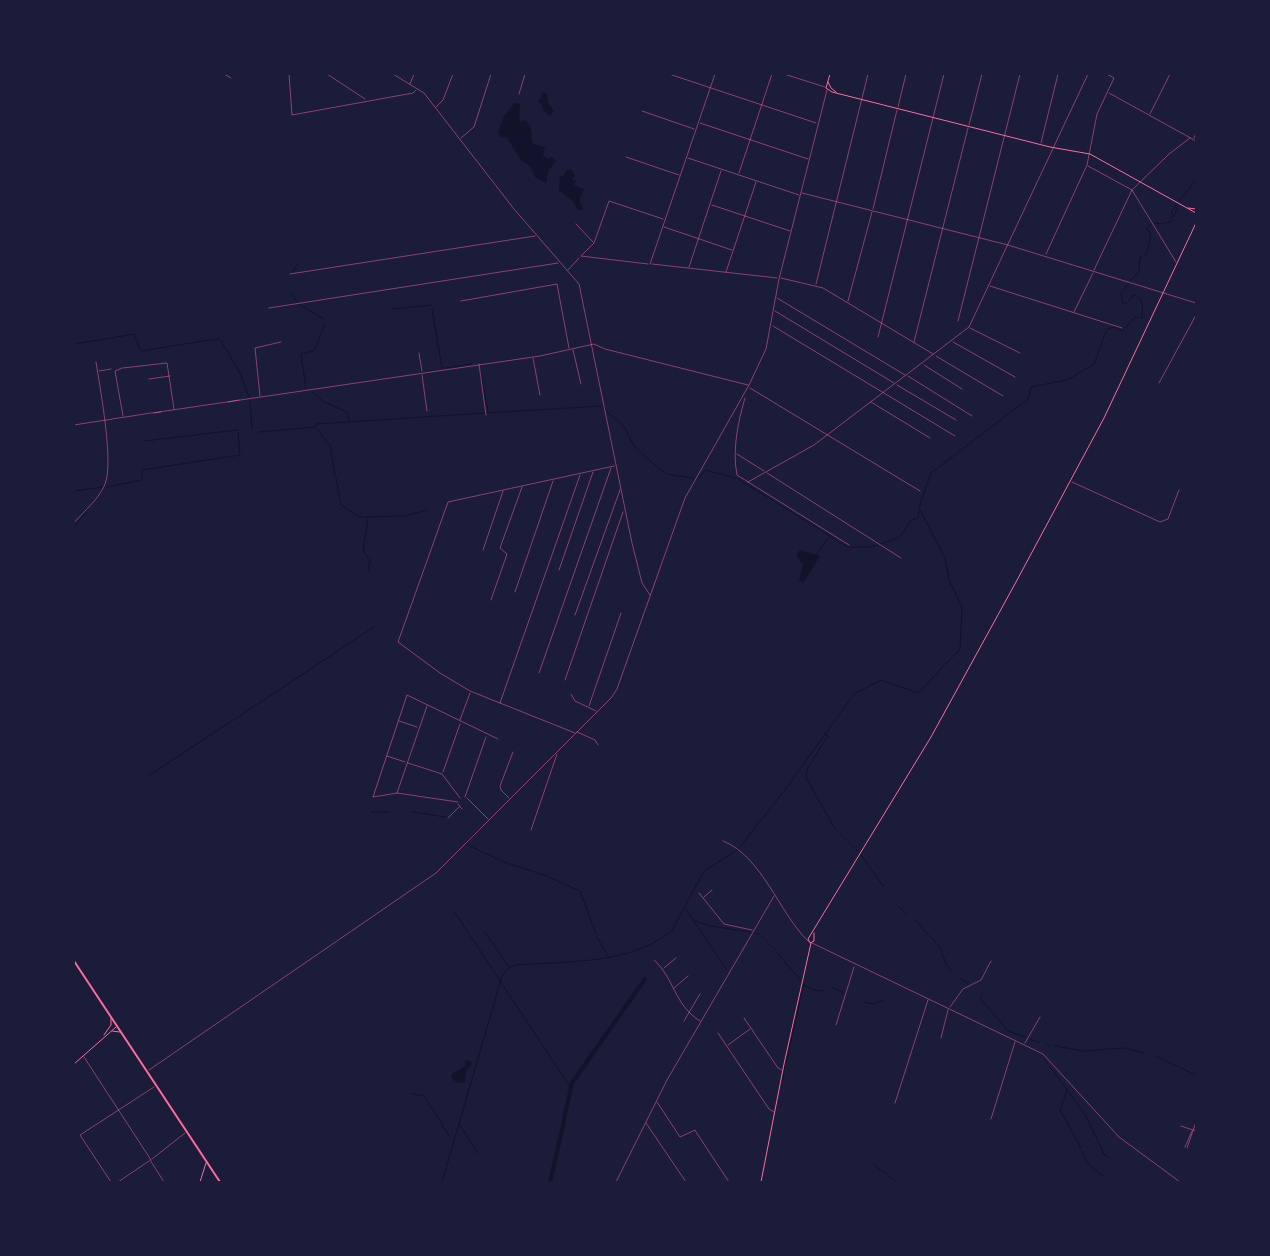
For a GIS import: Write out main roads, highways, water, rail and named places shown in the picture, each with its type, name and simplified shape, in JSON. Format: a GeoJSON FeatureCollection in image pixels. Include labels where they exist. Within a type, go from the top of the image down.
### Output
{"type":"FeatureCollection","features":[{"type":"Feature","properties":{"kind":"main road"},"geometry":{"type":"LineString","coordinates":[[74,961],[220,1182]]}},
{"type":"Feature","properties":{"kind":"waterway"},"geometry":{"type":"LineString","coordinates":[[1179,201],[1196,180]]}},
{"type":"Feature","properties":{"kind":"waterway"},"geometry":{"type":"LineString","coordinates":[[1155,223],[1162,224],[1172,221],[1172,211],[1177,204]]}},
{"type":"Feature","properties":{"kind":"waterway"},"geometry":{"type":"LineString","coordinates":[[1174,216],[1176,207]]}},
{"type":"Feature","properties":{"kind":"waterway"},"geometry":{"type":"LineString","coordinates":[[1130,281],[1139,271],[1140,258],[1147,253],[1151,233],[1146,229],[1151,225]]}},
{"type":"Feature","properties":{"kind":"waterway"},"geometry":{"type":"LineString","coordinates":[[293,272],[298,263]]}},
{"type":"Feature","properties":{"kind":"waterway"},"geometry":{"type":"LineString","coordinates":[[739,848],[785,790],[854,694],[881,680],[918,693],[960,649],[962,607],[949,580],[945,558],[919,508],[931,473],[1028,399],[1031,387],[1067,380],[1094,364],[1107,329],[1115,327],[1122,331],[1135,317],[1142,318],[1142,304],[1138,296],[1134,295],[1126,304],[1123,303],[1121,293],[1128,284]]}},
{"type":"Feature","properties":{"kind":"waterway"},"geometry":{"type":"LineString","coordinates":[[292,293],[297,302]]}},
{"type":"Feature","properties":{"kind":"waterway"},"geometry":{"type":"LineString","coordinates":[[300,305],[324,319]]}},
{"type":"Feature","properties":{"kind":"waterway"},"geometry":{"type":"LineString","coordinates":[[392,309],[431,305]]}},
{"type":"Feature","properties":{"kind":"waterway"},"geometry":{"type":"LineString","coordinates":[[432,309],[442,368]]}},
{"type":"Feature","properties":{"kind":"waterway"},"geometry":{"type":"LineString","coordinates":[[306,388],[301,354],[314,351],[325,324]]}},
{"type":"Feature","properties":{"kind":"waterway"},"geometry":{"type":"LineString","coordinates":[[99,340],[134,334],[140,349]]}},
{"type":"Feature","properties":{"kind":"waterway"},"geometry":{"type":"LineString","coordinates":[[211,340],[219,339]]}},
{"type":"Feature","properties":{"kind":"waterway"},"geometry":{"type":"LineString","coordinates":[[74,344],[98,340]]}},
{"type":"Feature","properties":{"kind":"waterway"},"geometry":{"type":"LineString","coordinates":[[141,351],[209,340]]}},
{"type":"Feature","properties":{"kind":"waterway"},"geometry":{"type":"LineString","coordinates":[[221,341],[240,373],[249,397]]}},
{"type":"Feature","properties":{"kind":"waterway"},"geometry":{"type":"LineString","coordinates":[[445,368],[471,364]]}},
{"type":"Feature","properties":{"kind":"waterway"},"geometry":{"type":"LineString","coordinates":[[481,373],[488,412]]}},
{"type":"Feature","properties":{"kind":"waterway"},"geometry":{"type":"LineString","coordinates":[[312,392],[324,402],[347,412],[349,421]]}},
{"type":"Feature","properties":{"kind":"waterway"},"geometry":{"type":"LineString","coordinates":[[250,402],[252,429]]}},
{"type":"Feature","properties":{"kind":"waterway"},"geometry":{"type":"LineString","coordinates":[[487,413],[601,406]]}},
{"type":"Feature","properties":{"kind":"waterway"},"geometry":{"type":"LineString","coordinates":[[604,406],[607,412],[621,423],[639,451]]}},
{"type":"Feature","properties":{"kind":"waterway"},"geometry":{"type":"LineString","coordinates":[[259,432],[315,427],[316,424],[485,413]]}},
{"type":"Feature","properties":{"kind":"waterway"},"geometry":{"type":"LineString","coordinates":[[316,428],[330,445],[335,476]]}},
{"type":"Feature","properties":{"kind":"waterway"},"geometry":{"type":"LineString","coordinates":[[144,441],[238,430]]}},
{"type":"Feature","properties":{"kind":"waterway"},"geometry":{"type":"LineString","coordinates":[[100,493],[106,487],[142,480],[142,470],[240,455],[238,433]]}},
{"type":"Feature","properties":{"kind":"waterway"},"geometry":{"type":"LineString","coordinates":[[641,453],[666,474]]}},
{"type":"Feature","properties":{"kind":"waterway"},"geometry":{"type":"LineString","coordinates":[[698,479],[705,470],[736,478]]}},
{"type":"Feature","properties":{"kind":"waterway"},"geometry":{"type":"LineString","coordinates":[[668,474],[678,476]]}},
{"type":"Feature","properties":{"kind":"waterway"},"geometry":{"type":"LineString","coordinates":[[680,476],[693,478]]}},
{"type":"Feature","properties":{"kind":"waterway"},"geometry":{"type":"LineString","coordinates":[[336,478],[341,505],[359,517],[406,516],[426,510]]}},
{"type":"Feature","properties":{"kind":"waterway"},"geometry":{"type":"LineString","coordinates":[[738,479],[816,527]]}},
{"type":"Feature","properties":{"kind":"waterway"},"geometry":{"type":"LineString","coordinates":[[74,491],[103,487]]}},
{"type":"Feature","properties":{"kind":"waterway"},"geometry":{"type":"LineString","coordinates":[[74,526],[88,509]]}},
{"type":"Feature","properties":{"kind":"waterway"},"geometry":{"type":"LineString","coordinates":[[881,544],[900,537],[911,520],[918,518],[919,511]]}},
{"type":"Feature","properties":{"kind":"waterway"},"geometry":{"type":"LineString","coordinates":[[368,518],[363,550],[371,563],[369,563],[369,571]]}},
{"type":"Feature","properties":{"kind":"waterway"},"geometry":{"type":"LineString","coordinates":[[818,528],[833,538]]}},
{"type":"Feature","properties":{"kind":"waterway"},"geometry":{"type":"LineString","coordinates":[[816,554],[830,536]]}},
{"type":"Feature","properties":{"kind":"waterway"},"geometry":{"type":"LineString","coordinates":[[834,539],[848,547],[868,547]]}},
{"type":"Feature","properties":{"kind":"waterway"},"geometry":{"type":"LineString","coordinates":[[869,547],[878,545]]}},
{"type":"Feature","properties":{"kind":"waterway"},"geometry":{"type":"LineString","coordinates":[[150,775],[374,627]]}},
{"type":"Feature","properties":{"kind":"waterway"},"geometry":{"type":"LineString","coordinates":[[824,734],[828,736],[807,769],[806,778],[834,827],[858,851]]}},
{"type":"Feature","properties":{"kind":"waterway"},"geometry":{"type":"LineString","coordinates":[[371,812],[390,812]]}},
{"type":"Feature","properties":{"kind":"waterway"},"geometry":{"type":"LineString","coordinates":[[412,812],[446,817]]}},
{"type":"Feature","properties":{"kind":"waterway"},"geometry":{"type":"LineString","coordinates":[[465,843],[480,828]]}},
{"type":"Feature","properties":{"kind":"waterway"},"geometry":{"type":"LineString","coordinates":[[468,845],[501,861],[550,877]]}},
{"type":"Feature","properties":{"kind":"waterway"},"geometry":{"type":"LineString","coordinates":[[671,932],[704,871],[737,850]]}},
{"type":"Feature","properties":{"kind":"waterway"},"geometry":{"type":"LineString","coordinates":[[861,855],[883,886]]}},
{"type":"Feature","properties":{"kind":"waterway"},"geometry":{"type":"LineString","coordinates":[[551,878],[580,891],[596,934]]}},
{"type":"Feature","properties":{"kind":"waterway"},"geometry":{"type":"LineString","coordinates":[[898,906],[906,913]]}},
{"type":"Feature","properties":{"kind":"waterway"},"geometry":{"type":"LineString","coordinates":[[685,908],[726,969]]}},
{"type":"Feature","properties":{"kind":"waterway"},"geometry":{"type":"LineString","coordinates":[[455,913],[469,934]]}},
{"type":"Feature","properties":{"kind":"waterway"},"geometry":{"type":"LineString","coordinates":[[693,920],[710,926],[750,932]]}},
{"type":"Feature","properties":{"kind":"waterway"},"geometry":{"type":"LineString","coordinates":[[915,920],[936,943]]}},
{"type":"Feature","properties":{"kind":"waterway"},"geometry":{"type":"LineString","coordinates":[[484,931],[509,967]]}},
{"type":"Feature","properties":{"kind":"waterway"},"geometry":{"type":"LineString","coordinates":[[442,1182],[502,976],[507,969],[516,965],[576,962],[616,956],[635,951],[669,933]]}},
{"type":"Feature","properties":{"kind":"waterway"},"geometry":{"type":"LineString","coordinates":[[754,933],[759,934],[775,950]]}},
{"type":"Feature","properties":{"kind":"waterway"},"geometry":{"type":"LineString","coordinates":[[471,937],[571,1088]]}},
{"type":"Feature","properties":{"kind":"waterway"},"geometry":{"type":"LineString","coordinates":[[597,937],[609,958]]}},
{"type":"Feature","properties":{"kind":"waterway"},"geometry":{"type":"LineString","coordinates":[[938,945],[946,964],[951,970]]}},
{"type":"Feature","properties":{"kind":"waterway"},"geometry":{"type":"LineString","coordinates":[[777,953],[800,979]]}},
{"type":"Feature","properties":{"kind":"waterway"},"geometry":{"type":"LineString","coordinates":[[960,978],[967,983]]}},
{"type":"Feature","properties":{"kind":"waterway"},"geometry":{"type":"LineString","coordinates":[[564,1119],[572,1083],[645,979]]}},
{"type":"Feature","properties":{"kind":"waterway"},"geometry":{"type":"LineString","coordinates":[[803,988],[803,985],[818,991],[824,990]]}},
{"type":"Feature","properties":{"kind":"waterway"},"geometry":{"type":"LineString","coordinates":[[833,988],[844,993]]}},
{"type":"Feature","properties":{"kind":"waterway"},"geometry":{"type":"LineString","coordinates":[[786,1063],[802,991]]}},
{"type":"Feature","properties":{"kind":"waterway"},"geometry":{"type":"LineString","coordinates":[[983,994],[980,998],[1008,1031],[1027,1038]]}},
{"type":"Feature","properties":{"kind":"waterway"},"geometry":{"type":"LineString","coordinates":[[863,1002],[874,1004],[883,1000]]}},
{"type":"Feature","properties":{"kind":"waterway"},"geometry":{"type":"LineString","coordinates":[[1030,1039],[1039,1042]]}},
{"type":"Feature","properties":{"kind":"waterway"},"geometry":{"type":"LineString","coordinates":[[1055,1046],[1084,1051],[1123,1048],[1144,1053]]}},
{"type":"Feature","properties":{"kind":"waterway"},"geometry":{"type":"LineString","coordinates":[[1155,1056],[1196,1075]]}},
{"type":"Feature","properties":{"kind":"waterway"},"geometry":{"type":"LineString","coordinates":[[1044,1059],[1048,1064]]}},
{"type":"Feature","properties":{"kind":"waterway"},"geometry":{"type":"LineString","coordinates":[[784,1071],[785,1066]]}},
{"type":"Feature","properties":{"kind":"waterway"},"geometry":{"type":"LineString","coordinates":[[1050,1067],[1061,1081]]}},
{"type":"Feature","properties":{"kind":"waterway"},"geometry":{"type":"LineString","coordinates":[[782,1082],[784,1073]]}},
{"type":"Feature","properties":{"kind":"waterway"},"geometry":{"type":"LineString","coordinates":[[1063,1084],[1086,1116],[1104,1154]]}},
{"type":"Feature","properties":{"kind":"waterway"},"geometry":{"type":"LineString","coordinates":[[1067,1090],[1060,1110],[1081,1148]]}},
{"type":"Feature","properties":{"kind":"waterway"},"geometry":{"type":"LineString","coordinates":[[412,1094],[424,1096],[434,1112]]}},
{"type":"Feature","properties":{"kind":"waterway"},"geometry":{"type":"LineString","coordinates":[[436,1114],[449,1136]]}},
{"type":"Feature","properties":{"kind":"waterway"},"geometry":{"type":"LineString","coordinates":[[550,1182],[564,1121]]}},
{"type":"Feature","properties":{"kind":"waterway"},"geometry":{"type":"LineString","coordinates":[[459,1124],[478,1153]]}},
{"type":"Feature","properties":{"kind":"waterway"},"geometry":{"type":"LineString","coordinates":[[1082,1151],[1087,1163],[1103,1176]]}},
{"type":"Feature","properties":{"kind":"waterway"},"geometry":{"type":"LineString","coordinates":[[1105,1155],[1110,1158]]}},
{"type":"Feature","properties":{"kind":"waterway"},"geometry":{"type":"LineString","coordinates":[[874,1165],[896,1181]]}}]}
